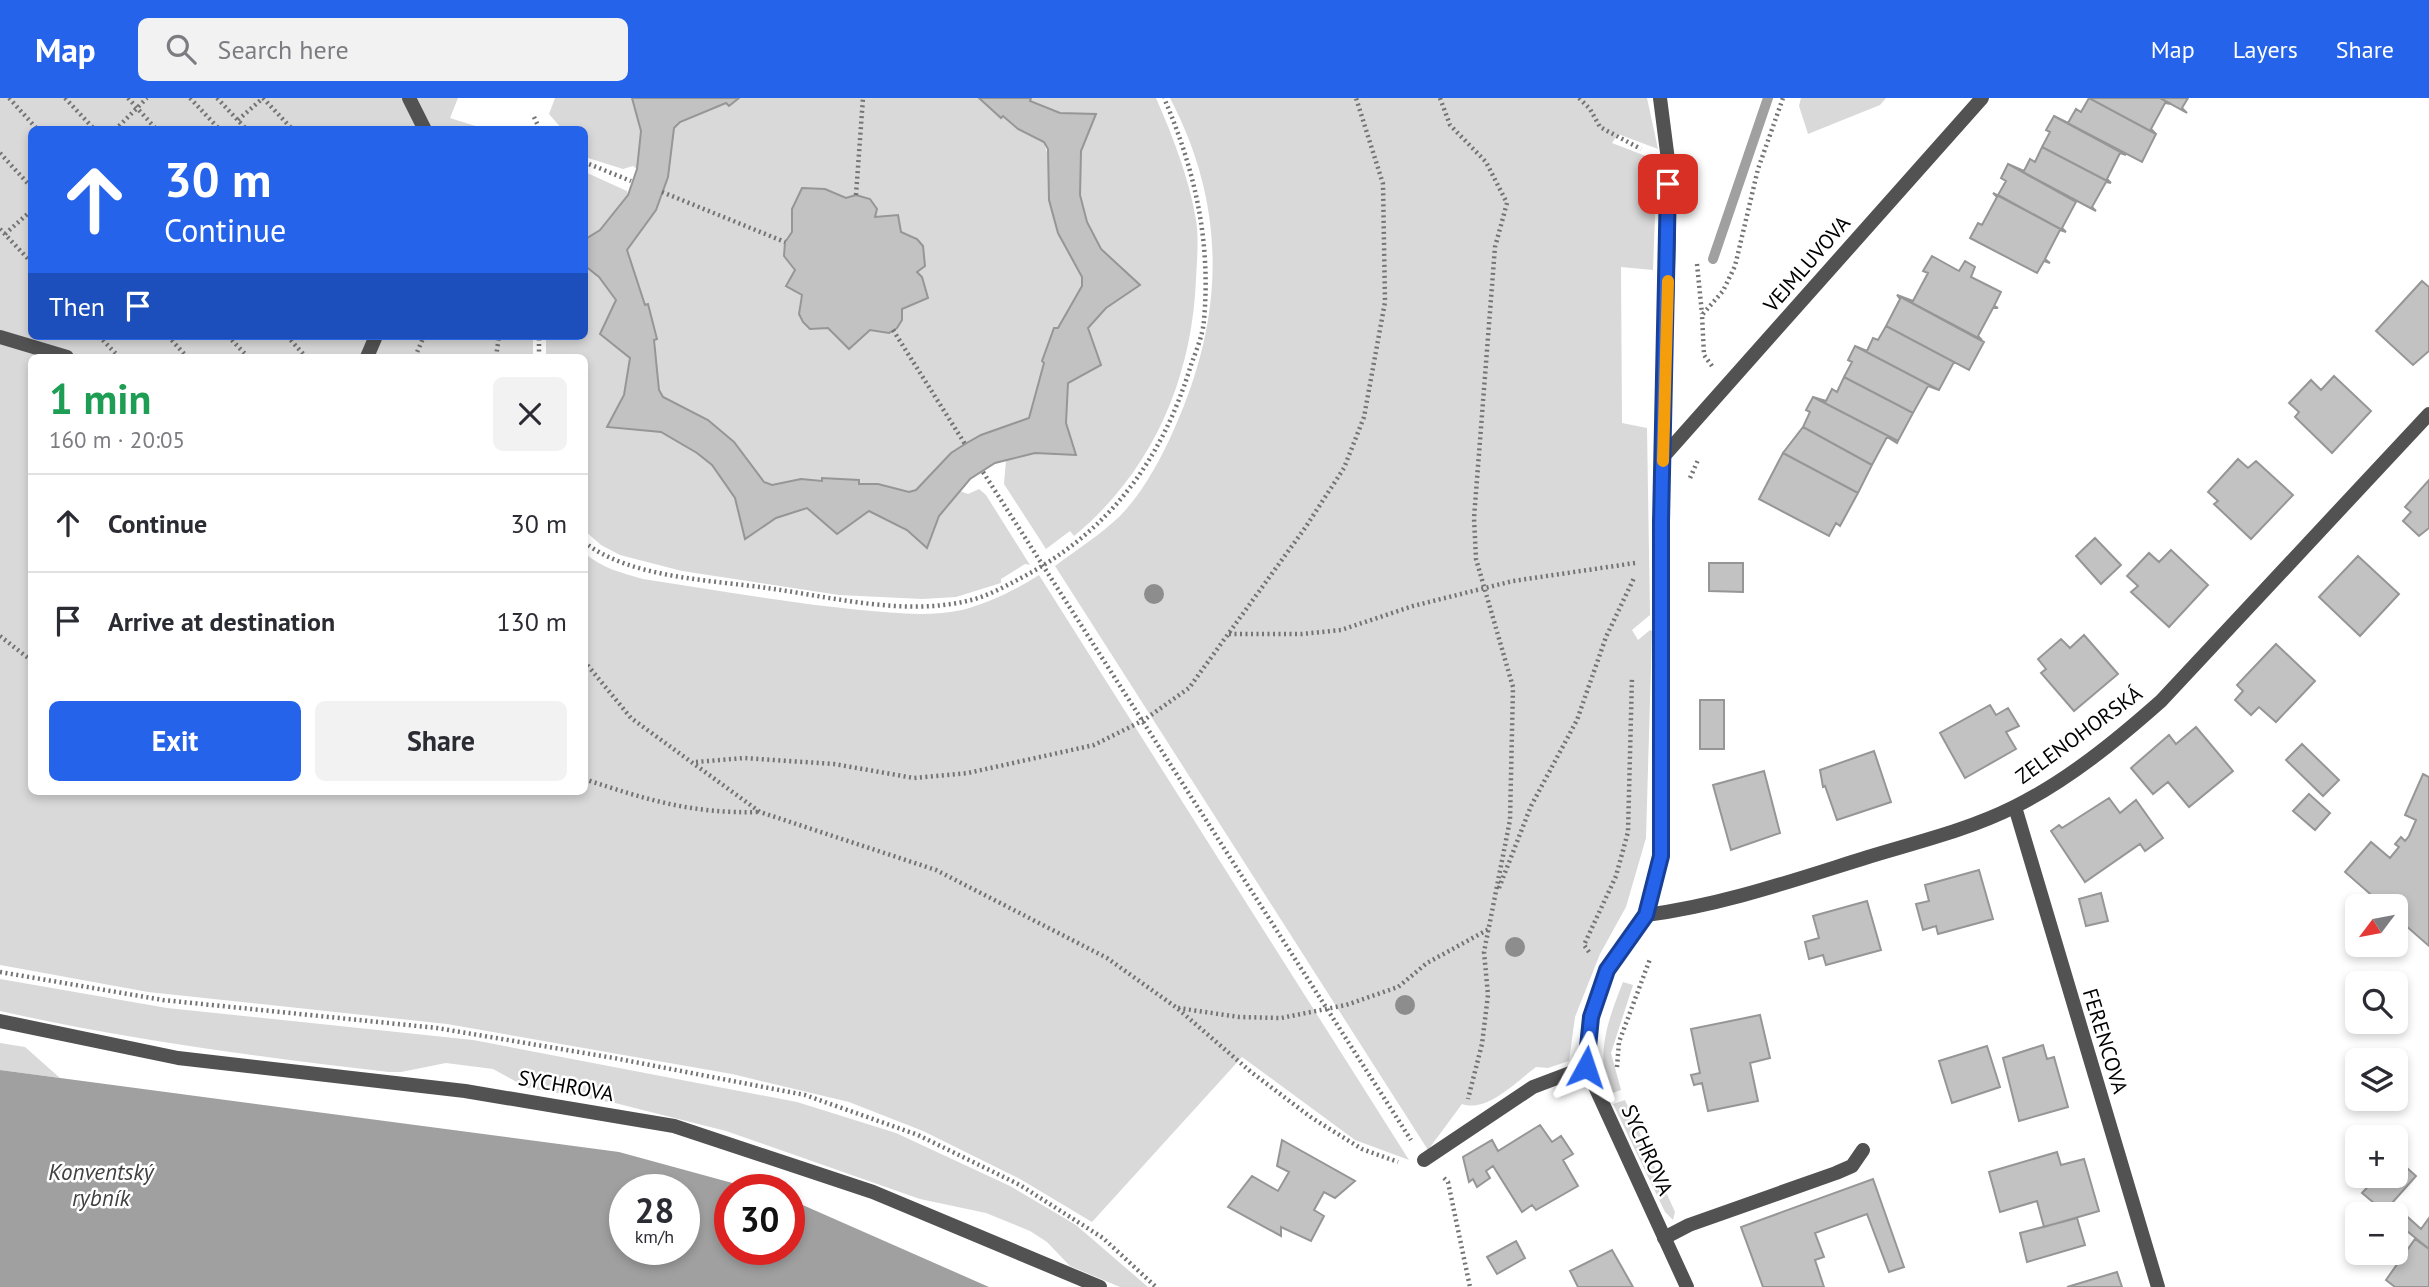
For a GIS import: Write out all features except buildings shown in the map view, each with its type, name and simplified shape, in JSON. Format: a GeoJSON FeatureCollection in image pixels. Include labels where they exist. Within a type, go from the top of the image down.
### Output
{"type":"FeatureCollection","features":[{"type":"Feature","properties":{"kind":"street"},"geometry":{"type":"LineString","coordinates":[[409,98],[423,126]]}},
{"type":"Feature","properties":{"kind":"street"},"geometry":{"type":"LineString","coordinates":[[1424,1160],[1534,1087],[1586,1067],[1591,1017],[1607,970],[1646,915],[1661,856],[1668,160],[1660,98]]}},
{"type":"Feature","properties":{"kind":"street","name":"VEJMLUVOVA"},"geometry":{"type":"LineString","coordinates":[[1663,457],[1982,98]]}},
{"type":"Feature","properties":{"kind":"street"},"geometry":{"type":"LineString","coordinates":[[0,337],[57,354]]}},
{"type":"Feature","properties":{"kind":"street","name":"ZELENOHORSKÁ"},"geometry":{"type":"LineString","coordinates":[[1646,915],[1702,908],[1968,826],[2015,807],[2132,727],[2161,701],[2429,414]]}},
{"type":"Feature","properties":{"kind":"street","name":"FERENCOVA"},"geometry":{"type":"LineString","coordinates":[[2015,807],[2158,1287]]}},
{"type":"Feature","properties":{"kind":"street","name":"SYCHROVA"},"geometry":{"type":"LineString","coordinates":[[0,1021],[178,1058],[465,1091],[674,1126],[873,1192],[1100,1287]]}},
{"type":"Feature","properties":{"kind":"street","name":"SYCHROVA"},"geometry":{"type":"LineString","coordinates":[[1586,1067],[1687,1287]]}},
{"type":"Feature","properties":{"kind":"street"},"geometry":{"type":"LineString","coordinates":[[1664,1238],[1689,1225],[1852,1166],[1863,1150]]}},
{"type":"Feature","properties":{"kind":"path"},"geometry":{"type":"LineString","coordinates":[[9,98],[34,126]]}},
{"type":"Feature","properties":{"kind":"path"},"geometry":{"type":"LineString","coordinates":[[65,98],[91,126]]}},
{"type":"Feature","properties":{"kind":"path"},"geometry":{"type":"LineString","coordinates":[[128,98],[153,126]]}},
{"type":"Feature","properties":{"kind":"path"},"geometry":{"type":"LineString","coordinates":[[119,126],[147,98]]}},
{"type":"Feature","properties":{"kind":"path"},"geometry":{"type":"LineString","coordinates":[[190,98],[216,126]]}},
{"type":"Feature","properties":{"kind":"path"},"geometry":{"type":"LineString","coordinates":[[217,98],[243,126]]}},
{"type":"Feature","properties":{"kind":"path"},"geometry":{"type":"LineString","coordinates":[[238,120],[263,98],[289,126]]}},
{"type":"Feature","properties":{"kind":"path"},"geometry":{"type":"LineString","coordinates":[[856,195],[863,98]]}},
{"type":"Feature","properties":{"kind":"path"},"geometry":{"type":"LineString","coordinates":[[588,544],[619,562],[678,576],[853,602],[908,605],[968,601],[995,591],[1043,566],[1103,519],[1134,484],[1161,443],[1204,324],[1207,273],[1201,211],[1188,159],[1164,98]]}},
{"type":"Feature","properties":{"kind":"path"},"geometry":{"type":"LineString","coordinates":[[695,762],[744,758],[834,764],[914,778],[968,773],[1094,745],[1143,720],[1189,688],[1306,528],[1344,468],[1364,417],[1385,302],[1383,184],[1356,98]]}},
{"type":"Feature","properties":{"kind":"path"},"geometry":{"type":"LineString","coordinates":[[1440,98],[1450,125],[1486,162],[1507,203],[1494,247],[1474,518],[1476,559],[1513,687],[1510,820],[1484,952],[1488,995],[1482,1044],[1468,1103]]}},
{"type":"Feature","properties":{"kind":"path"},"geometry":{"type":"LineString","coordinates":[[1579,98],[1590,109],[1600,127],[1615,138],[1668,160]]}},
{"type":"Feature","properties":{"kind":"path"},"geometry":{"type":"LineString","coordinates":[[1727,386],[1704,355],[1702,315],[1723,291],[1735,266],[1758,169],[1783,98]]}},
{"type":"Feature","properties":{"kind":"path"},"geometry":{"type":"LineString","coordinates":[[534,117],[538,126]]}},
{"type":"Feature","properties":{"kind":"path"},"geometry":{"type":"LineString","coordinates":[[0,153],[28,184]]}},
{"type":"Feature","properties":{"kind":"path"},"geometry":{"type":"LineString","coordinates":[[588,164],[631,181]]}},
{"type":"Feature","properties":{"kind":"path"},"geometry":{"type":"LineString","coordinates":[[662,192],[785,242]]}},
{"type":"Feature","properties":{"kind":"path"},"geometry":{"type":"LineString","coordinates":[[5,234],[28,214]]}},
{"type":"Feature","properties":{"kind":"path"},"geometry":{"type":"LineString","coordinates":[[0,229],[28,259]]}},
{"type":"Feature","properties":{"kind":"path"},"geometry":{"type":"LineString","coordinates":[[893,330],[965,444]]}},
{"type":"Feature","properties":{"kind":"path"},"geometry":{"type":"LineString","coordinates":[[103,340],[116,354]]}},
{"type":"Feature","properties":{"kind":"path"},"geometry":{"type":"LineString","coordinates":[[172,340],[184,354]]}},
{"type":"Feature","properties":{"kind":"path"},"geometry":{"type":"LineString","coordinates":[[232,340],[245,354]]}},
{"type":"Feature","properties":{"kind":"path"},"geometry":{"type":"LineString","coordinates":[[291,340],[303,354]]}},
{"type":"Feature","properties":{"kind":"path"},"geometry":{"type":"LineString","coordinates":[[1689,482],[1701,452]]}},
{"type":"Feature","properties":{"kind":"path"},"geometry":{"type":"LineString","coordinates":[[588,666],[631,718],[695,762],[760,812],[936,870],[1107,958],[1177,1008],[1251,1072],[1312,1118],[1362,1149],[1409,1165],[1424,1160],[983,472]]}},
{"type":"Feature","properties":{"kind":"path"},"geometry":{"type":"LineString","coordinates":[[1228,634],[1302,634],[1341,630],[1413,606],[1486,587],[1536,576],[1642,562],[1606,637],[1577,720],[1531,806],[1495,898]]}},
{"type":"Feature","properties":{"kind":"path"},"geometry":{"type":"LineString","coordinates":[[0,636],[28,658]]}},
{"type":"Feature","properties":{"kind":"path"},"geometry":{"type":"LineString","coordinates":[[1607,970],[1592,958],[1584,944],[1616,876],[1628,832],[1632,665]]}},
{"type":"Feature","properties":{"kind":"path"},"geometry":{"type":"LineString","coordinates":[[588,780],[662,804],[715,813],[760,812]]}},
{"type":"Feature","properties":{"kind":"path"},"geometry":{"type":"LineString","coordinates":[[1177,1008],[1258,1019],[1281,1018],[1327,1009],[1378,996],[1398,987],[1427,963],[1489,929]]}},
{"type":"Feature","properties":{"kind":"path"},"geometry":{"type":"LineString","coordinates":[[0,972],[163,1000],[436,1028],[614,1058],[805,1096],[918,1135],[1020,1185],[1103,1238],[1156,1287]]}},
{"type":"Feature","properties":{"kind":"path"},"geometry":{"type":"LineString","coordinates":[[1621,1076],[1616,1053],[1639,984]]}},
{"type":"Feature","properties":{"kind":"path"},"geometry":{"type":"LineString","coordinates":[[1448,1182],[1470,1287]]}},
{"type":"Feature","properties":{"kind":"shaded area"},"geometry":{"type":"Polygon","coordinates":[[[0,98],[458,98],[450,118],[475,126],[28,126],[28,340],[533,340],[533,354],[28,354],[28,795],[588,795],[588,556],[605,566],[643,579],[806,604],[898,613],[924,614],[962,610],[1002,596],[1039,575],[1409,1160],[1355,1140],[1242,1057],[1092,1222],[1020,1179],[923,1131],[849,1102],[732,1074],[447,1024],[148,992],[0,965],[0,98]]]}},
{"type":"Feature","properties":{"kind":"shaded area"},"geometry":{"type":"Polygon","coordinates":[[[555,98],[632,98],[641,131],[637,169],[633,166],[623,169],[588,158],[588,126],[559,126],[549,114],[555,98]]]}},
{"type":"Feature","properties":{"kind":"shaded area"},"geometry":{"type":"Polygon","coordinates":[[[739,98],[979,98],[1001,118],[1003,116],[1044,142],[1082,277],[1082,286],[1058,328],[1054,328],[1029,418],[980,435],[966,444],[916,490],[859,484],[859,480],[822,478],[822,481],[770,484],[764,482],[734,442],[708,420],[663,397],[659,390],[654,340],[657,338],[648,304],[645,305],[627,250],[656,210],[668,178],[674,128],[680,122],[726,103],[730,106],[739,98]],[[802,188],[793,209],[792,232],[786,238],[784,255],[795,270],[786,286],[802,295],[800,313],[810,329],[828,328],[849,348],[870,330],[882,332],[892,329],[899,322],[902,309],[928,298],[922,278],[917,272],[925,266],[920,244],[913,237],[901,232],[897,215],[875,217],[877,209],[862,196],[846,198],[825,189],[802,188]]]}},
{"type":"Feature","properties":{"kind":"shaded area"},"geometry":{"type":"Polygon","coordinates":[[[1031,98],[1156,98],[1185,173],[1197,235],[1193,316],[1176,387],[1163,421],[1146,453],[1101,511],[1074,536],[1070,531],[1046,549],[1004,484],[1006,460],[1035,453],[1076,455],[1066,423],[1068,383],[1101,365],[1088,328],[1106,308],[1140,285],[1101,249],[1087,222],[1080,195],[1081,151],[1095,114],[1060,113],[1030,101],[1031,98]]]}},
{"type":"Feature","properties":{"kind":"shaded area"},"geometry":{"type":"Polygon","coordinates":[[[1170,98],[1647,98],[1658,149],[1618,134],[1612,143],[1651,158],[1657,164],[1653,270],[1621,267],[1622,423],[1647,428],[1650,615],[1632,630],[1638,640],[1652,631],[1646,838],[1626,907],[1600,954],[1575,1017],[1569,1061],[1548,1068],[1536,1067],[1491,1100],[1472,1106],[1462,1104],[1428,1150],[1055,566],[1119,517],[1144,486],[1175,427],[1203,344],[1213,261],[1210,220],[1202,180],[1189,139],[1170,98]]]}},
{"type":"Feature","properties":{"kind":"shaded area"},"geometry":{"type":"Polygon","coordinates":[[[1801,98],[1886,98],[1880,105],[1808,134],[1799,106],[1801,98]]]}},
{"type":"Feature","properties":{"kind":"shaded area"},"geometry":{"type":"Polygon","coordinates":[[[588,173],[627,191],[628,195],[600,230],[588,238],[588,173]]]}},
{"type":"Feature","properties":{"kind":"shaded area"},"geometry":{"type":"Polygon","coordinates":[[[588,268],[599,277],[616,300],[600,335],[630,358],[624,395],[608,427],[661,432],[712,465],[735,498],[745,538],[776,518],[807,508],[820,518],[837,522],[855,520],[869,511],[907,530],[927,547],[939,516],[960,491],[968,494],[979,489],[986,495],[1030,565],[1025,564],[1001,579],[1001,583],[956,597],[922,599],[839,595],[682,571],[620,555],[601,545],[588,534],[588,354],[546,354],[546,340],[588,340],[588,268]]]}},
{"type":"Feature","properties":{"kind":"shaded area"},"geometry":{"type":"Polygon","coordinates":[[[0,979],[167,1008],[473,1040],[797,1102],[896,1133],[1010,1186],[1076,1225],[1148,1287],[1120,1287],[1070,1266],[1047,1242],[1030,1231],[986,1213],[920,1199],[726,1131],[615,1103],[528,1088],[493,1069],[446,1063],[389,1072],[194,1047],[0,1011],[0,979]]]}},
{"type":"Feature","properties":{"kind":"shaded area"},"geometry":{"type":"Polygon","coordinates":[[[1623,982],[1633,985],[1611,1053],[1621,1090],[1607,1095],[1603,1064],[1605,1037],[1623,982]]]}},
{"type":"Feature","properties":{"kind":"shaded area"},"geometry":{"type":"Polygon","coordinates":[[[0,1043],[25,1047],[60,1078],[0,1070],[0,1043]]]}},
{"type":"Feature","properties":{"kind":"shaded area"},"geometry":{"type":"Polygon","coordinates":[[[1625,1100],[1675,1212],[1673,1220],[1665,1212],[1613,1104],[1625,1100]]]}},
{"type":"Feature","properties":{"kind":"water","name":"Konventský rybník"},"geometry":{"type":"Polygon","coordinates":[[[0,1070],[619,1152],[699,1174],[609,1174],[609,1265],[700,1265],[700,1174],[714,1178],[714,1265],[805,1265],[805,1206],[989,1287],[0,1287],[0,1070]]]}},
{"type":"Feature","properties":{"kind":"waterway"},"geometry":{"type":"LineString","coordinates":[[1713,259],[1768,98]]}},
{"type":"Feature","properties":{"kind":"slow traffic"},"geometry":{"type":"LineString","coordinates":[[1663,461],[1668,281]]}},
{"type":"Feature","properties":{"kind":"route"},"geometry":{"type":"LineString","coordinates":[[1586,1067],[1591,1017],[1607,970],[1646,915],[1661,856],[1661,522],[1668,184]]}}]}
